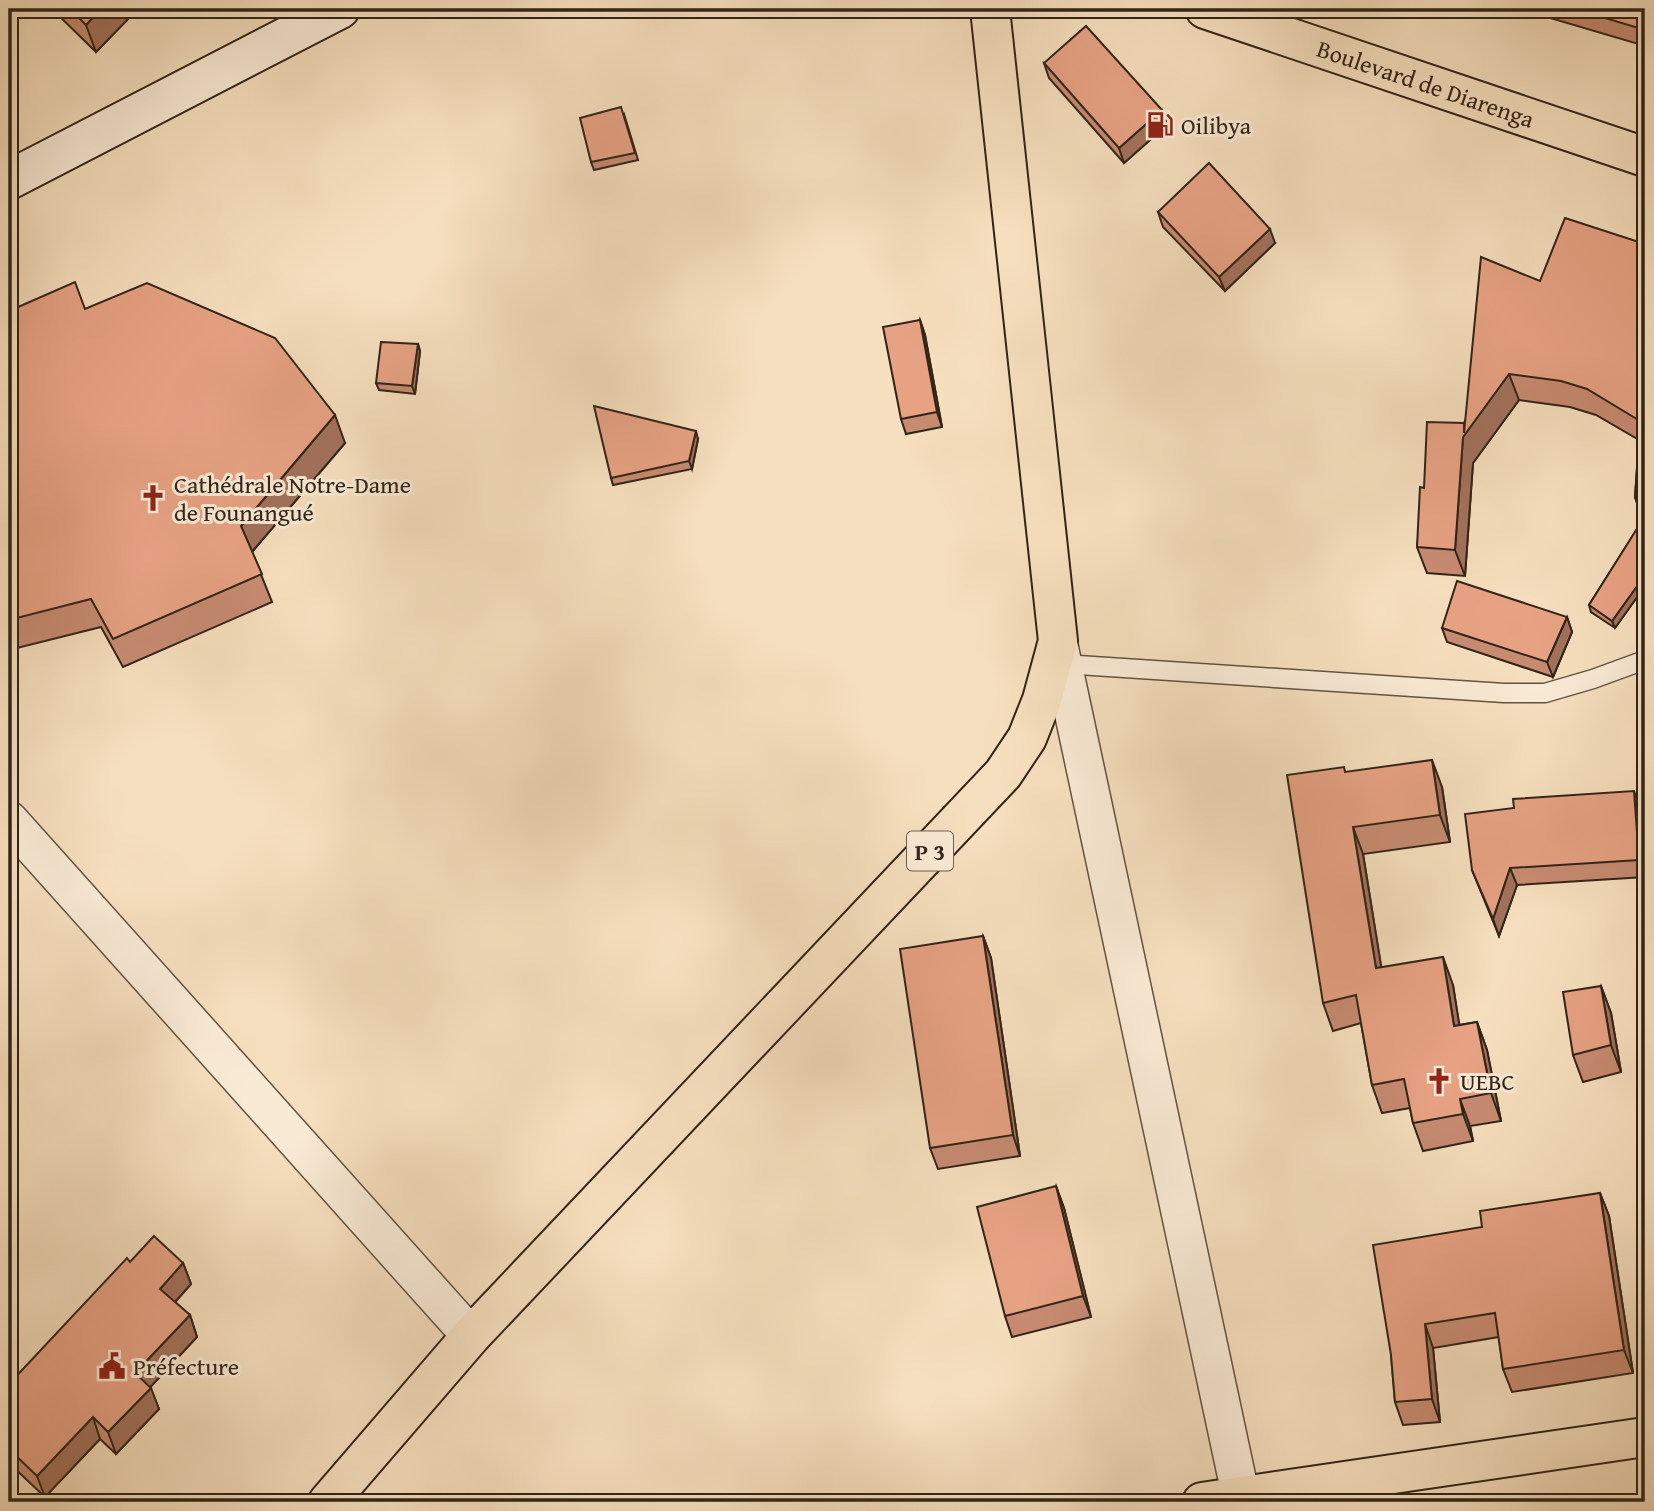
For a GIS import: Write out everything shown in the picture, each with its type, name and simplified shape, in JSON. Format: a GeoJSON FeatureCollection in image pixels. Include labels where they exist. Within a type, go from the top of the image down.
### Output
{"type":"FeatureCollection","features":[{"type":"Feature","properties":{"kind":"main road"},"geometry":{"type":"LineString","coordinates":[[9,180],[340,9]]}},
{"type":"Feature","properties":{"kind":"main road","name":"P 3"},"geometry":{"type":"LineString","coordinates":[[328,1502],[471,1336],[1003,774],[1027,738],[1060,652],[990,9]]}},
{"type":"Feature","properties":{"kind":"main road","name":"Boulevard de Diarenga"},"geometry":{"type":"LineString","coordinates":[[1205,9],[1645,157]]}},
{"type":"Feature","properties":{"kind":"main road"},"geometry":{"type":"LineString","coordinates":[[1202,1502],[1645,1437]]}},
{"type":"Feature","properties":{"kind":"street"},"geometry":{"type":"LineString","coordinates":[[1060,652],[1241,1497]]}},
{"type":"Feature","properties":{"kind":"street"},"geometry":{"type":"LineString","coordinates":[[9,820],[471,1336]]}},
{"type":"Feature","properties":{"kind":"lane"},"geometry":{"type":"LineString","coordinates":[[1060,652],[1504,693],[1545,693],[1645,660]]}},
{"type":"Feature","properties":{"kind":"building"},"geometry":{"type":"Polygon","coordinates":[[[70,9],[101,9],[86,25],[70,9]]]}},
{"type":"Feature","properties":{"kind":"building"},"geometry":{"type":"Polygon","coordinates":[[[1575,9],[1645,9],[1645,30],[1575,9]]]}},
{"type":"Feature","properties":{"kind":"building"},"geometry":{"type":"Polygon","coordinates":[[[1086,26],[1162,110],[1119,148],[1044,63],[1086,26]]]}},
{"type":"Feature","properties":{"kind":"building"},"geometry":{"type":"Polygon","coordinates":[[[621,107],[635,153],[591,162],[580,118],[621,107]]]}},
{"type":"Feature","properties":{"kind":"building"},"geometry":{"type":"Polygon","coordinates":[[[1209,163],[1270,229],[1219,277],[1158,212],[1209,163]]]}},
{"type":"Feature","properties":{"kind":"building"},"geometry":{"type":"Polygon","coordinates":[[[1565,218],[1645,244],[1645,481],[1635,497],[1640,421],[1587,389],[1561,381],[1509,374],[1463,437],[1455,550],[1417,547],[1420,487],[1424,488],[1427,422],[1464,423],[1464,433],[1481,257],[1540,281],[1565,218]]]}},
{"type":"Feature","properties":{"kind":"building","name":"Cathédrale Notre-Dame de Founangué"},"geometry":{"type":"Polygon","coordinates":[[[75,282],[85,309],[147,283],[275,338],[335,415],[241,526],[262,574],[113,639],[91,599],[9,620],[9,346],[18,342],[9,324],[9,311],[75,282]]]}},
{"type":"Feature","properties":{"kind":"building"},"geometry":{"type":"Polygon","coordinates":[[[920,320],[937,412],[901,419],[883,327],[920,320]]]}},
{"type":"Feature","properties":{"kind":"building"},"geometry":{"type":"Polygon","coordinates":[[[381,342],[418,344],[412,386],[376,383],[381,342]]]}},
{"type":"Feature","properties":{"kind":"building"},"geometry":{"type":"Polygon","coordinates":[[[594,406],[696,431],[689,461],[611,478],[594,406]]]}},
{"type":"Feature","properties":{"kind":"building"},"geometry":{"type":"Polygon","coordinates":[[[1645,516],[1645,575],[1612,621],[1589,605],[1645,516]]]}},
{"type":"Feature","properties":{"kind":"building"},"geometry":{"type":"Polygon","coordinates":[[[1457,581],[1567,617],[1547,662],[1442,628],[1457,581]]]}},
{"type":"Feature","properties":{"kind":"building"},"geometry":{"type":"Polygon","coordinates":[[[1432,760],[1440,815],[1353,827],[1376,968],[1443,957],[1454,1026],[1477,1022],[1491,1093],[1460,1099],[1463,1114],[1413,1123],[1404,1079],[1372,1085],[1356,995],[1323,1003],[1287,775],[1344,767],[1345,772],[1432,760]]]}},
{"type":"Feature","properties":{"kind":"building"},"geometry":{"type":"Polygon","coordinates":[[[1634,791],[1639,860],[1510,868],[1493,919],[1472,870],[1465,814],[1514,808],[1513,799],[1634,791]]]}},
{"type":"Feature","properties":{"kind":"building"},"geometry":{"type":"Polygon","coordinates":[[[983,936],[1013,1135],[930,1148],[900,949],[983,936]]]}},
{"type":"Feature","properties":{"kind":"building"},"geometry":{"type":"Polygon","coordinates":[[[1601,986],[1611,1045],[1573,1055],[1563,992],[1601,986]]]}},
{"type":"Feature","properties":{"kind":"building"},"geometry":{"type":"Polygon","coordinates":[[[1056,1186],[1083,1296],[1005,1316],[977,1207],[1056,1186]]]}},
{"type":"Feature","properties":{"kind":"building"},"geometry":{"type":"Polygon","coordinates":[[[1600,1193],[1624,1350],[1503,1369],[1495,1313],[1425,1324],[1432,1399],[1395,1402],[1391,1355],[1373,1245],[1482,1227],[1480,1211],[1600,1193]]]}},
{"type":"Feature","properties":{"kind":"building","name":"Préfecture"},"geometry":{"type":"Polygon","coordinates":[[[154,1236],[183,1263],[160,1289],[190,1315],[135,1373],[151,1388],[108,1432],[93,1417],[37,1476],[9,1449],[9,1384],[127,1258],[130,1262],[154,1236]]]}},
{"type":"Feature","properties":{"kind":"place","name":"Oilibya"},"geometry":{"type":"Point","coordinates":[1160,125]}},
{"type":"Feature","properties":{"kind":"place","name":"Cathédrale Notre-Dame de Founangué"},"geometry":{"type":"Point","coordinates":[153,498]}},
{"type":"Feature","properties":{"kind":"place","name":"UEBC"},"geometry":{"type":"Point","coordinates":[1439,1081]}},
{"type":"Feature","properties":{"kind":"place","name":"Préfecture"},"geometry":{"type":"Point","coordinates":[112,1366]}}]}
